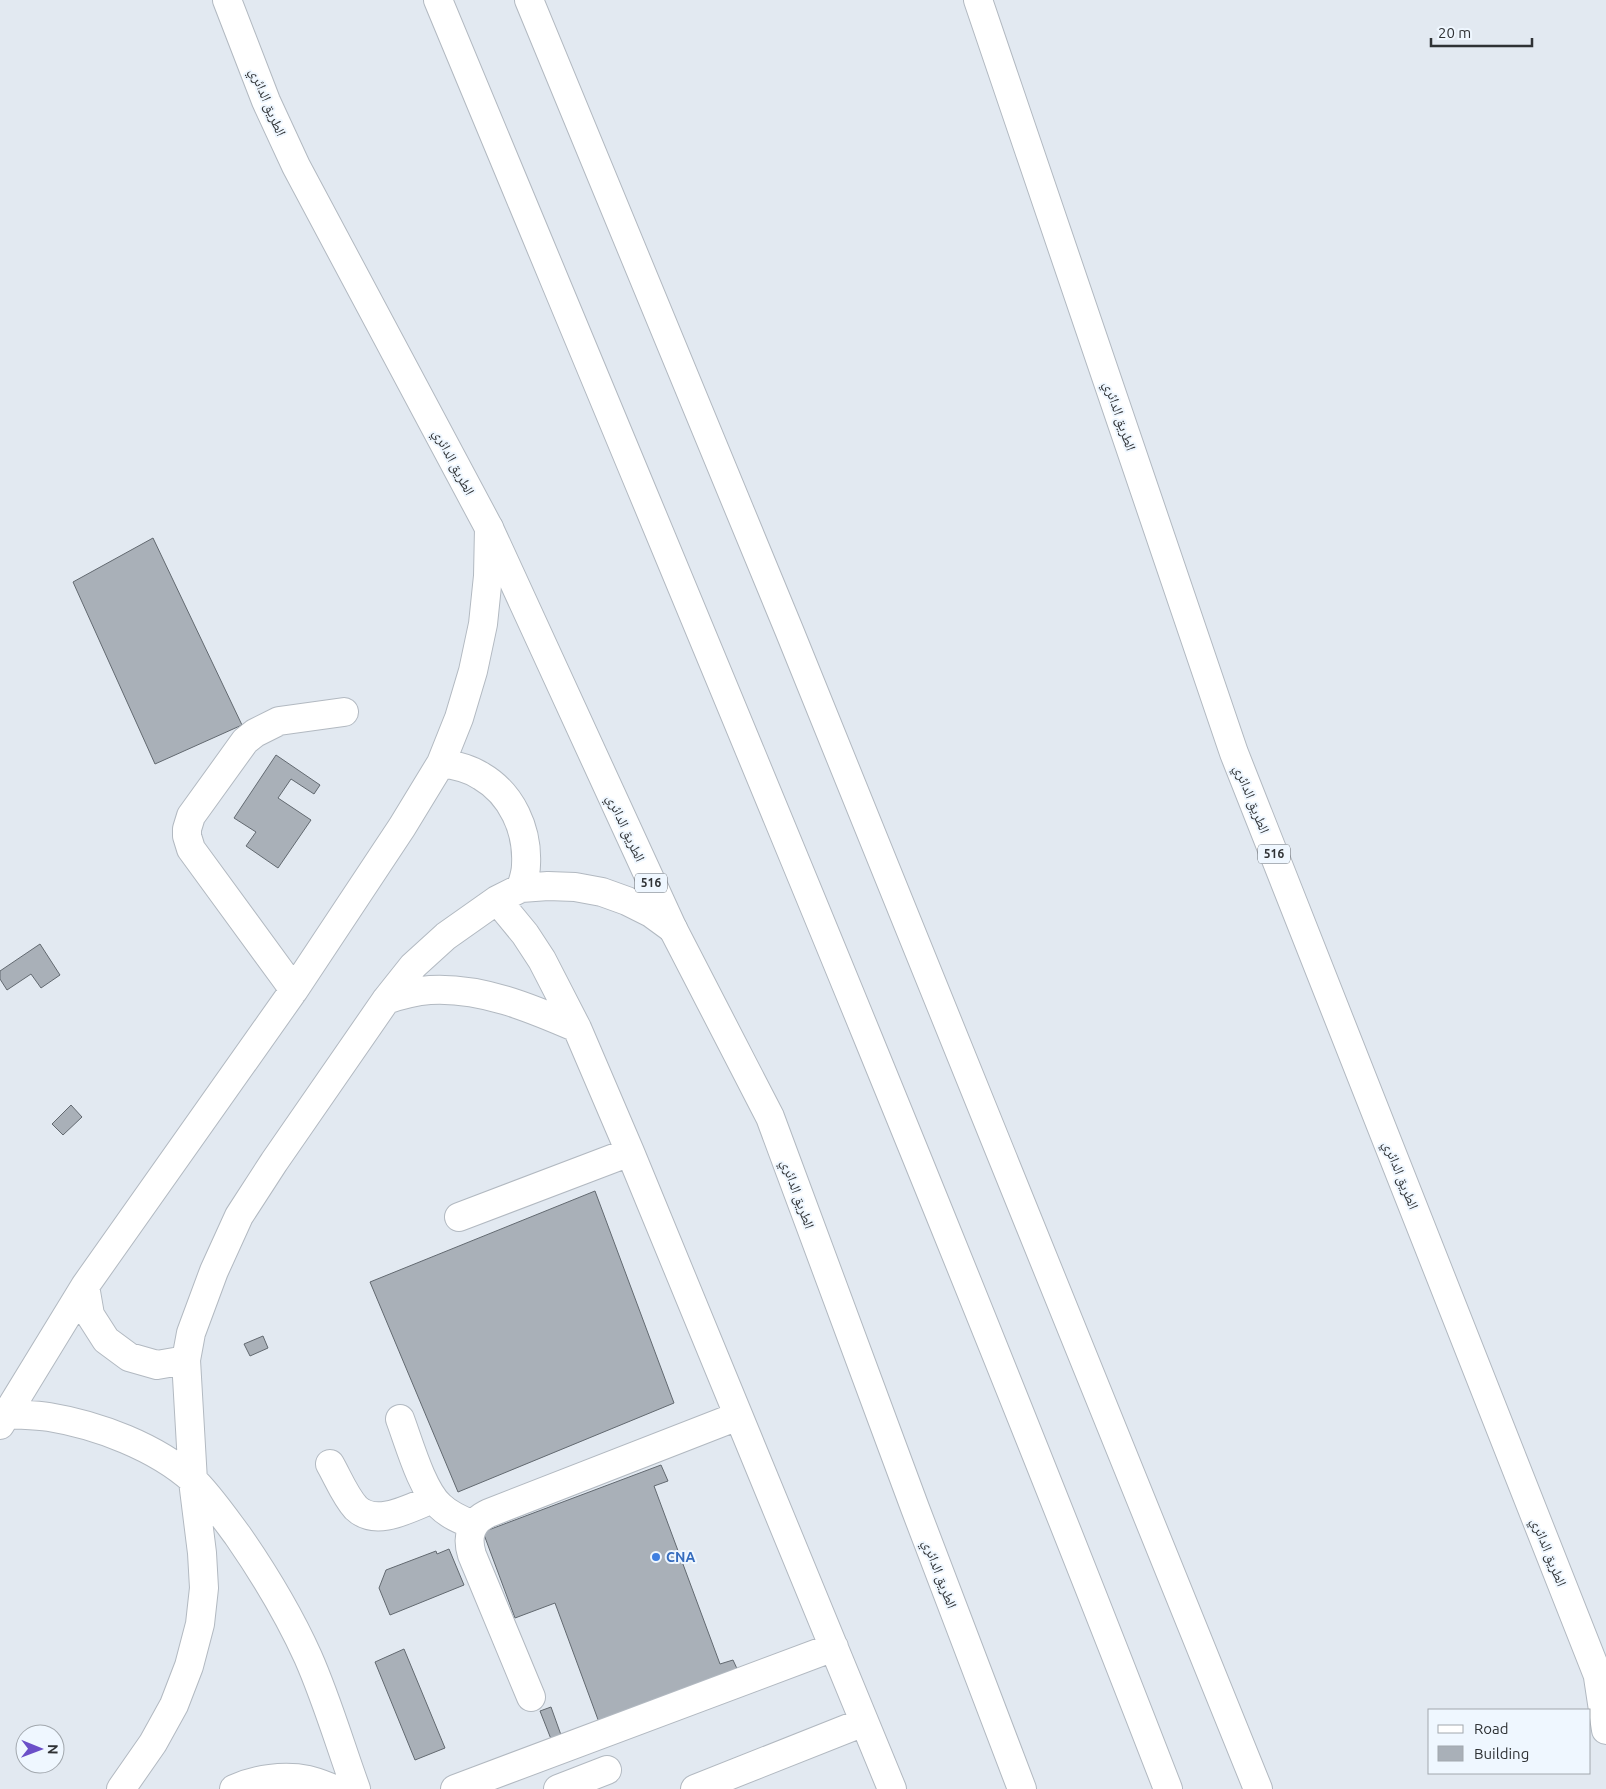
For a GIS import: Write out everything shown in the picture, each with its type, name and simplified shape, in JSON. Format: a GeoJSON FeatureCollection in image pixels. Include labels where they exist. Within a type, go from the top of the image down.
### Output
{"type":"FeatureCollection","features":[{"type":"Feature","properties":{"kind":"main road","name":"الطريق الدائري"},"geometry":{"type":"LineString","coordinates":[[227,0],[266,101],[296,166],[489,528],[673,929],[770,1117],[915,1508],[1022,1789]]}},
{"type":"Feature","properties":{"kind":"main road"},"geometry":{"type":"LineString","coordinates":[[438,0],[854,1002],[1079,1560],[1168,1789]]}},
{"type":"Feature","properties":{"kind":"main road"},"geometry":{"type":"LineString","coordinates":[[529,0],[789,630],[1258,1789]]}},
{"type":"Feature","properties":{"kind":"main road","name":"الطريق الدائري"},"geometry":{"type":"LineString","coordinates":[[978,0],[1234,753],[1602,1685],[1606,1730]]}},
{"type":"Feature","properties":{"kind":"main road"},"geometry":{"type":"LineString","coordinates":[[4,1419],[85,1286],[294,990],[402,827],[441,763],[459,718],[473,671],[483,624],[488,576],[489,528]]}},
{"type":"Feature","properties":{"kind":"main road"},"geometry":{"type":"LineString","coordinates":[[294,990],[191,849],[187,829],[191,816],[236,751],[255,733],[279,721],[344,712]]}},
{"type":"Feature","properties":{"kind":"main road"},"geometry":{"type":"LineString","coordinates":[[441,763],[462,767],[481,776],[498,789],[512,805],[521,824],[526,846],[526,867],[521,888]]}},
{"type":"Feature","properties":{"kind":"main road"},"geometry":{"type":"LineString","coordinates":[[121,1789],[153,1743],[174,1705],[189,1666],[200,1624],[204,1588],[193,1481],[186,1360],[191,1332],[214,1271],[239,1216],[386,1000],[413,966],[446,936],[497,900],[521,888],[575,887],[602,892],[627,901],[651,913],[673,929]]}},
{"type":"Feature","properties":{"kind":"main road"},"geometry":{"type":"LineString","coordinates":[[497,900],[525,934],[542,960],[577,1028],[630,1152],[892,1789]]}},
{"type":"Feature","properties":{"kind":"main road"},"geometry":{"type":"LineString","coordinates":[[386,1000],[406,993],[454,990],[511,1002],[577,1028]]}},
{"type":"Feature","properties":{"kind":"main road"},"geometry":{"type":"LineString","coordinates":[[458,1217],[630,1152]]}},
{"type":"Feature","properties":{"kind":"main road"},"geometry":{"type":"LineString","coordinates":[[85,1286],[90,1315],[106,1340],[129,1357],[157,1364],[186,1360]]}},
{"type":"Feature","properties":{"kind":"main road"},"geometry":{"type":"LineString","coordinates":[[531,1697],[468,1545],[473,1525],[480,1517],[489,1513],[738,1416]]}},
{"type":"Feature","properties":{"kind":"main road"},"geometry":{"type":"LineString","coordinates":[[4,1419],[48,1417],[87,1425],[125,1438],[160,1457],[193,1481],[227,1521],[258,1564],[285,1610],[308,1658],[356,1789]]}},
{"type":"Feature","properties":{"kind":"main road"},"geometry":{"type":"LineString","coordinates":[[400,1420],[423,1480],[433,1499],[448,1513],[473,1525]]}},
{"type":"Feature","properties":{"kind":"main road"},"geometry":{"type":"LineString","coordinates":[[330,1464],[356,1507],[363,1513],[372,1516],[391,1514],[433,1499]]}},
{"type":"Feature","properties":{"kind":"main road"},"geometry":{"type":"LineString","coordinates":[[455,1789],[834,1647]]}},
{"type":"Feature","properties":{"kind":"main road"},"geometry":{"type":"LineString","coordinates":[[695,1789],[864,1722]]}},
{"type":"Feature","properties":{"kind":"main road"},"geometry":{"type":"LineString","coordinates":[[558,1789],[607,1770]]}},
{"type":"Feature","properties":{"kind":"main road"},"geometry":{"type":"LineString","coordinates":[[234,1789],[247,1783],[277,1778],[308,1780],[334,1789]]}},
{"type":"Feature","properties":{"kind":"building"},"geometry":{"type":"Polygon","coordinates":[[[153,538],[242,725],[155,764],[73,582],[153,538]]]}},
{"type":"Feature","properties":{"kind":"building"},"geometry":{"type":"Polygon","coordinates":[[[276,755],[320,785],[314,794],[291,779],[278,798],[311,820],[278,868],[246,846],[256,832],[234,818],[276,755]]]}},
{"type":"Feature","properties":{"kind":"building"},"geometry":{"type":"Polygon","coordinates":[[[40,944],[60,975],[41,988],[31,974],[7,990],[0,979],[0,971],[40,944]]]}},
{"type":"Feature","properties":{"kind":"building"},"geometry":{"type":"Polygon","coordinates":[[[71,1105],[82,1117],[63,1135],[52,1124],[71,1105]]]}},
{"type":"Feature","properties":{"kind":"building"},"geometry":{"type":"Polygon","coordinates":[[[595,1191],[674,1403],[458,1492],[370,1282],[595,1191]]]}},
{"type":"Feature","properties":{"kind":"building"},"geometry":{"type":"Polygon","coordinates":[[[263,1336],[268,1348],[250,1356],[244,1344],[263,1336]]]}},
{"type":"Feature","properties":{"kind":"building"},"geometry":{"type":"Polygon","coordinates":[[[661,1465],[668,1481],[654,1486],[720,1664],[733,1660],[739,1673],[600,1725],[555,1603],[515,1618],[483,1532],[661,1465]]]}},
{"type":"Feature","properties":{"kind":"building"},"geometry":{"type":"Polygon","coordinates":[[[449,1549],[464,1585],[390,1615],[379,1588],[386,1570],[436,1551],[437,1554],[449,1549]]]}},
{"type":"Feature","properties":{"kind":"building"},"geometry":{"type":"Polygon","coordinates":[[[404,1649],[445,1748],[415,1760],[375,1662],[404,1649]]]}},
{"type":"Feature","properties":{"kind":"building"},"geometry":{"type":"Polygon","coordinates":[[[551,1707],[561,1735],[551,1739],[540,1711],[551,1707]]]}},
{"type":"Feature","properties":{"kind":"place","name":"CNA"},"geometry":{"type":"Point","coordinates":[656,1557]}}]}
